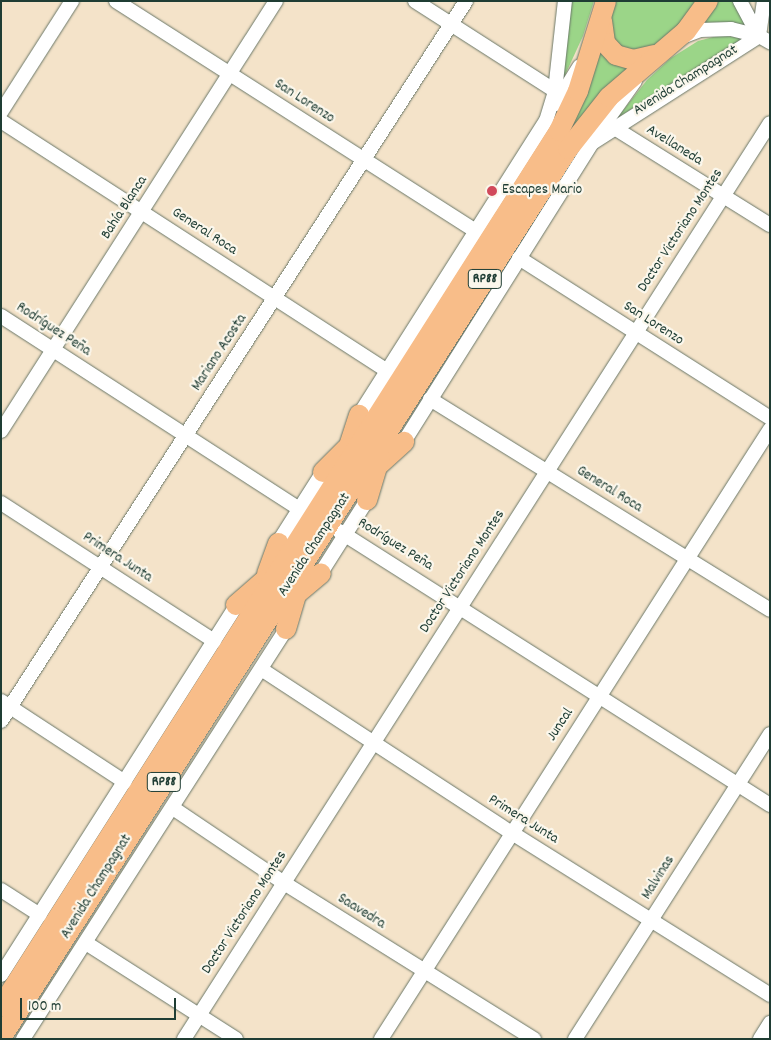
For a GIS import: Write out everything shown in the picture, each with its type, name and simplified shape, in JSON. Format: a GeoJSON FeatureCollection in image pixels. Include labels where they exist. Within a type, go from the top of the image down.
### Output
{"type":"FeatureCollection","features":[{"type":"Feature","properties":{"kind":"highway","name":"Avenida Champagnat"},"geometry":{"type":"LineString","coordinates":[[1,1007],[254,610],[299,558],[313,518],[344,485],[574,140],[609,97],[669,45],[708,1]]}},
{"type":"Feature","properties":{"kind":"highway","name":"Avenida Champagnat"},"geometry":{"type":"LineString","coordinates":[[381,428],[559,131],[578,91],[603,14]]}},
{"type":"Feature","properties":{"kind":"highway","name":"RP88"},"geometry":{"type":"LineString","coordinates":[[603,14],[602,37],[616,54],[638,60],[669,45]]}},
{"type":"Feature","properties":{"kind":"highway"},"geometry":{"type":"LineString","coordinates":[[344,485],[349,446],[381,428]]}},
{"type":"Feature","properties":{"kind":"highway"},"geometry":{"type":"LineString","coordinates":[[344,485],[377,466],[381,428]]}},
{"type":"Feature","properties":{"kind":"highway"},"geometry":{"type":"LineString","coordinates":[[254,610],[266,579],[299,558]]}},
{"type":"Feature","properties":{"kind":"highway"},"geometry":{"type":"LineString","coordinates":[[286,629],[298,593],[299,558]]}},
{"type":"Feature","properties":{"kind":"highway"},"geometry":{"type":"LineString","coordinates":[[254,610],[298,593]]}},
{"type":"Feature","properties":{"kind":"highway","name":"Avenida Champagnat"},"geometry":{"type":"LineString","coordinates":[[1,1038],[254,610]]}},
{"type":"Feature","properties":{"kind":"street"},"geometry":{"type":"LineString","coordinates":[[1,112],[72,1]]}},
{"type":"Feature","properties":{"kind":"street","name":"San Lorenzo"},"geometry":{"type":"LineString","coordinates":[[116,1],[475,231]]}},
{"type":"Feature","properties":{"kind":"street","name":"Bahía Blanca"},"geometry":{"type":"LineString","coordinates":[[1,431],[276,1]]}},
{"type":"Feature","properties":{"kind":"street"},"geometry":{"type":"LineString","coordinates":[[415,1],[556,91]]}},
{"type":"Feature","properties":{"kind":"street","name":"Mariano Acosta"},"geometry":{"type":"LineString","coordinates":[[1,721],[6,704],[101,567],[466,1]]}},
{"type":"Feature","properties":{"kind":"street","name":"Avenida Champagnat"},"geometry":{"type":"LineString","coordinates":[[546,121],[556,91],[565,1]]}},
{"type":"Feature","properties":{"kind":"street"},"geometry":{"type":"LineString","coordinates":[[740,1],[764,39]]}},
{"type":"Feature","properties":{"kind":"street"},"geometry":{"type":"LineString","coordinates":[[764,1],[764,39]]}},
{"type":"Feature","properties":{"kind":"street","name":"Avenida Champagnat"},"geometry":{"type":"LineString","coordinates":[[381,428],[387,371],[546,121],[603,14]]}},
{"type":"Feature","properties":{"kind":"street"},"geometry":{"type":"LineString","coordinates":[[669,45],[692,32],[711,29],[740,30],[764,39]]}},
{"type":"Feature","properties":{"kind":"street","name":"Avenida Champagnat"},"geometry":{"type":"LineString","coordinates":[[586,150],[613,127],[764,39]]}},
{"type":"Feature","properties":{"kind":"street","name":"Avenida Champagnat"},"geometry":{"type":"LineString","coordinates":[[24,1039],[286,629],[299,558],[346,533],[344,485],[381,428],[430,399],[586,150],[644,65]]}},
{"type":"Feature","properties":{"kind":"street","name":"General Roca"},"geometry":{"type":"LineString","coordinates":[[1,121],[387,371]]}},
{"type":"Feature","properties":{"kind":"street","name":"Doctor Victoriano Montes"},"geometry":{"type":"LineString","coordinates":[[184,1039],[770,123]]}},
{"type":"Feature","properties":{"kind":"street","name":"Avellaneda"},"geometry":{"type":"LineString","coordinates":[[613,127],[770,224]]}},
{"type":"Feature","properties":{"kind":"street","name":"San Lorenzo"},"geometry":{"type":"LineString","coordinates":[[519,258],[770,418]]}},
{"type":"Feature","properties":{"kind":"street","name":"Rodríguez Peña"},"geometry":{"type":"LineString","coordinates":[[1,316],[313,518],[346,533],[770,805]]}},
{"type":"Feature","properties":{"kind":"street","name":"General Roca"},"geometry":{"type":"LineString","coordinates":[[430,399],[548,470],[770,610]]}},
{"type":"Feature","properties":{"kind":"street","name":"Juncal"},"geometry":{"type":"LineString","coordinates":[[381,1039],[770,429]]}},
{"type":"Feature","properties":{"kind":"street","name":"Primera Junta"},"geometry":{"type":"LineString","coordinates":[[1,503],[214,642]]}},
{"type":"Feature","properties":{"kind":"street","name":"Avenida Champagnat"},"geometry":{"type":"LineString","coordinates":[[1,975],[214,642],[254,610]]}},
{"type":"Feature","properties":{"kind":"street","name":"Primera Junta"},"geometry":{"type":"LineString","coordinates":[[261,669],[512,833],[652,919],[770,995]]}},
{"type":"Feature","properties":{"kind":"street"},"geometry":{"type":"LineString","coordinates":[[6,704],[125,782]]}},
{"type":"Feature","properties":{"kind":"street","name":"Malvinas"},"geometry":{"type":"LineString","coordinates":[[575,1039],[770,734]]}},
{"type":"Feature","properties":{"kind":"street","name":"Saavedra"},"geometry":{"type":"LineString","coordinates":[[173,808],[284,883],[534,1039]]}},
{"type":"Feature","properties":{"kind":"street"},"geometry":{"type":"LineString","coordinates":[[1,890],[40,915]]}},
{"type":"Feature","properties":{"kind":"street"},"geometry":{"type":"LineString","coordinates":[[86,943],[236,1039]]}},
{"type":"Feature","properties":{"kind":"street"},"geometry":{"type":"LineString","coordinates":[[760,1039],[770,1023]]}},
{"type":"Feature","properties":{"kind":"green space"},"geometry":{"type":"Polygon","coordinates":[[[570,1],[594,1],[583,36],[560,86],[570,1]]]}},
{"type":"Feature","properties":{"kind":"green space"},"geometry":{"type":"Polygon","coordinates":[[[613,1],[700,1],[692,13],[653,47],[626,52],[614,43],[610,16],[613,1]]]}},
{"type":"Feature","properties":{"kind":"green space"},"geometry":{"type":"Polygon","coordinates":[[[715,1],[734,1],[751,30],[700,25],[715,1]]]}},
{"type":"Feature","properties":{"kind":"green space"},"geometry":{"type":"Polygon","coordinates":[[[721,35],[746,39],[617,118],[647,80],[671,58],[698,41],[721,35]]]}},
{"type":"Feature","properties":{"kind":"green space"},"geometry":{"type":"Polygon","coordinates":[[[598,49],[630,68],[555,148],[598,49]]]}},
{"type":"Feature","properties":{"kind":"place","name":"Escapes Mario"},"geometry":{"type":"Point","coordinates":[492,191]}}]}
